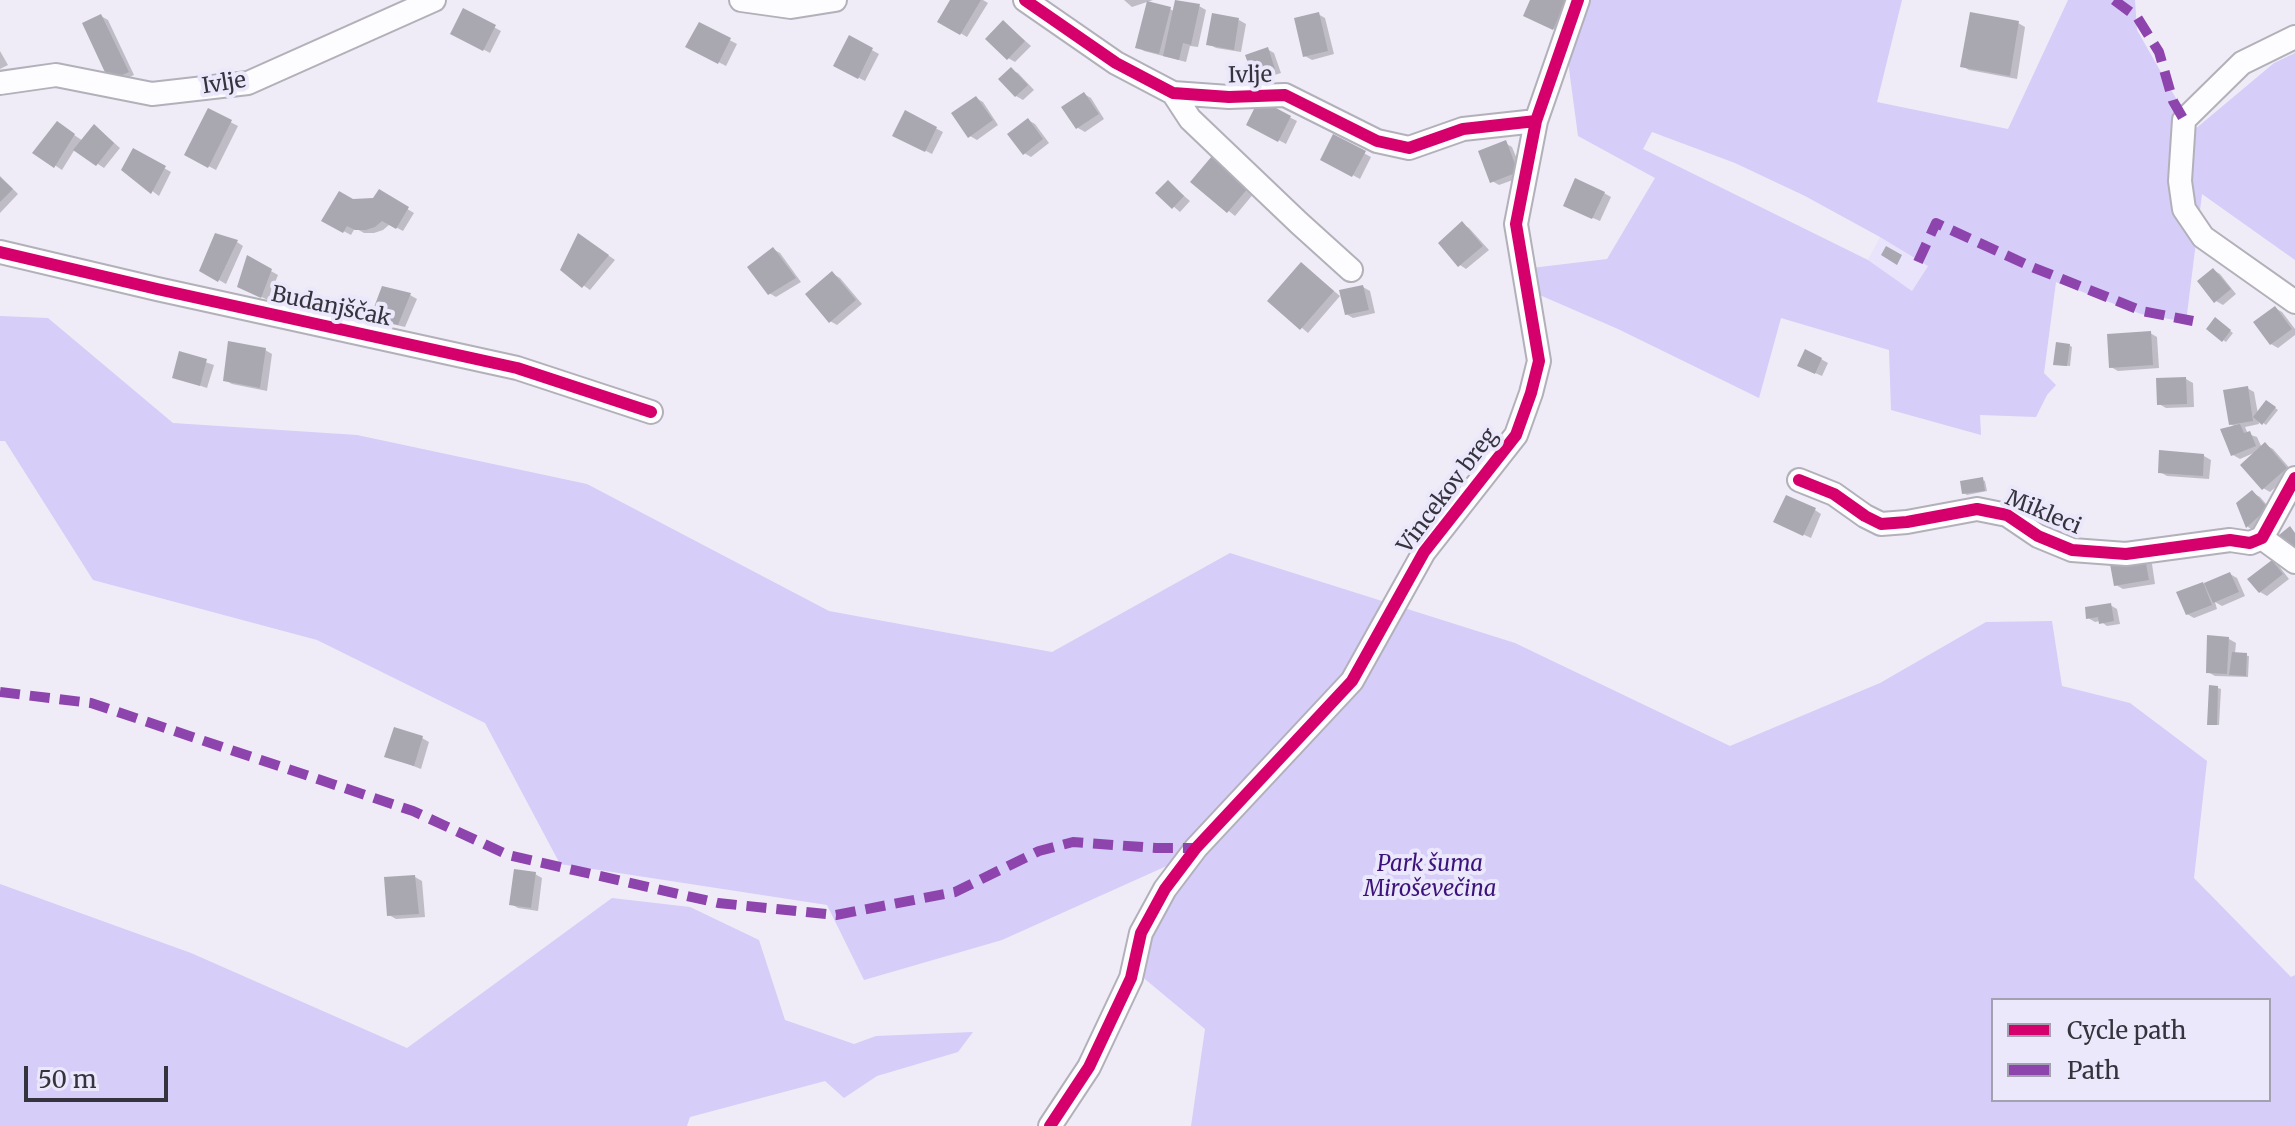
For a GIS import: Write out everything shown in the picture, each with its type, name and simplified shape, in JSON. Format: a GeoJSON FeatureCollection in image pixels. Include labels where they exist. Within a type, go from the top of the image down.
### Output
{"type":"FeatureCollection","features":[{"type":"Feature","properties":{"kind":"street","name":"Ivlje"},"geometry":{"type":"LineString","coordinates":[[0,83],[56,75],[152,94],[248,83],[434,0]]}},
{"type":"Feature","properties":{"kind":"street"},"geometry":{"type":"LineString","coordinates":[[741,0],[791,7],[835,0]]}},
{"type":"Feature","properties":{"kind":"street","name":"Ivlje"},"geometry":{"type":"LineString","coordinates":[[1025,0],[1116,63],[1173,93],[1229,97],[1285,95],[1377,141],[1409,148],[1463,129],[1536,121]]}},
{"type":"Feature","properties":{"kind":"street","name":"Vincekov breg"},"geometry":{"type":"LineString","coordinates":[[1050,1126],[1089,1067],[1131,978],[1141,933],[1165,889],[1196,848],[1352,681],[1424,552],[1516,435],[1539,361],[1516,224],[1536,121],[1578,0]]}},
{"type":"Feature","properties":{"kind":"street"},"geometry":{"type":"LineString","coordinates":[[2295,37],[2242,63],[2184,120],[2180,181],[2184,209],[2203,237],[2295,302]]}},
{"type":"Feature","properties":{"kind":"street"},"geometry":{"type":"LineString","coordinates":[[1173,93],[1190,119],[1351,270]]}},
{"type":"Feature","properties":{"kind":"street","name":"Budanjščak"},"geometry":{"type":"LineString","coordinates":[[0,252],[517,368],[651,412]]}},
{"type":"Feature","properties":{"kind":"street"},"geometry":{"type":"LineString","coordinates":[[2295,478],[2262,538],[2295,562]]}},
{"type":"Feature","properties":{"kind":"street","name":"Mikleci"},"geometry":{"type":"LineString","coordinates":[[1799,480],[1834,494],[1881,524],[1977,509],[2007,515],[2038,536],[2072,550],[2126,554],[2230,540],[2250,543],[2262,538]]}},
{"type":"Feature","properties":{"kind":"shaded area"},"geometry":{"type":"Polygon","coordinates":[[[1880,237],[1928,265],[1912,291],[1868,260],[1880,237]]]}},
{"type":"Feature","properties":{"kind":"green space"},"geometry":{"type":"Polygon","coordinates":[[[1589,0],[1902,0],[1877,102],[2008,129],[2068,0],[2135,0],[2137,30],[2194,130],[2274,63],[2295,53],[2295,260],[2202,194],[2186,322],[2141,314],[2056,282],[2044,373],[2056,385],[2036,417],[1980,415],[1981,435],[1891,410],[1889,350],[1781,318],[1759,398],[1618,329],[1535,293],[1531,268],[1607,259],[1655,178],[1578,136],[1567,54],[1589,0]],[[1652,132],[1643,149],[1868,260],[1912,291],[1928,266],[1805,196],[1735,163],[1652,132]]]}},
{"type":"Feature","properties":{"kind":"green space","name":"Park šuma Miroševečina"},"geometry":{"type":"Polygon","coordinates":[[[0,316],[48,318],[173,423],[357,435],[587,484],[829,611],[1052,652],[1230,553],[1515,643],[1730,746],[1880,683],[1986,622],[2052,621],[2062,686],[2130,703],[2207,761],[2194,878],[2291,977],[2295,975],[2295,1126],[1191,1126],[1205,1029],[1140,975],[1180,860],[1002,940],[864,980],[827,905],[560,864],[485,723],[317,640],[93,580],[5,441],[0,441],[0,316]]]}},
{"type":"Feature","properties":{"kind":"green space"},"geometry":{"type":"Polygon","coordinates":[[[0,884],[191,953],[407,1048],[612,898],[690,907],[759,940],[785,1020],[854,1044],[876,1036],[973,1032],[958,1052],[877,1076],[844,1098],[825,1081],[690,1117],[687,1126],[0,1126],[0,884]]]}},
{"type":"Feature","properties":{"kind":"building"},"geometry":{"type":"Polygon","coordinates":[[[950,0],[981,0],[960,35],[937,22],[950,0]]]}},
{"type":"Feature","properties":{"kind":"building"},"geometry":{"type":"Polygon","coordinates":[[[1175,0],[1200,4],[1191,45],[1183,43],[1179,60],[1163,56],[1175,0]]]}},
{"type":"Feature","properties":{"kind":"building"},"geometry":{"type":"Polygon","coordinates":[[[1530,0],[1566,0],[1553,30],[1523,16],[1530,0]]]}},
{"type":"Feature","properties":{"kind":"building"},"geometry":{"type":"Polygon","coordinates":[[[1147,1],[1171,7],[1159,54],[1135,48],[1147,1]]]}},
{"type":"Feature","properties":{"kind":"building"},"geometry":{"type":"Polygon","coordinates":[[[463,8],[496,25],[483,51],[450,34],[463,8]]]}},
{"type":"Feature","properties":{"kind":"building"},"geometry":{"type":"Polygon","coordinates":[[[1319,12],[1328,51],[1303,57],[1294,18],[1319,12]]]}},
{"type":"Feature","properties":{"kind":"building"},"geometry":{"type":"Polygon","coordinates":[[[1970,12],[2019,21],[2010,76],[1960,67],[1970,12]]]}},
{"type":"Feature","properties":{"kind":"building"},"geometry":{"type":"Polygon","coordinates":[[[1212,13],[1239,18],[1234,50],[1206,45],[1212,13]]]}},
{"type":"Feature","properties":{"kind":"building"},"geometry":{"type":"Polygon","coordinates":[[[101,14],[129,72],[109,81],[82,23],[101,14]]]}},
{"type":"Feature","properties":{"kind":"building"},"geometry":{"type":"Polygon","coordinates":[[[1003,20],[1025,41],[1007,60],[985,39],[1003,20]]]}},
{"type":"Feature","properties":{"kind":"building"},"geometry":{"type":"Polygon","coordinates":[[[699,22],[731,38],[718,64],[685,47],[699,22]]]}},
{"type":"Feature","properties":{"kind":"building"},"geometry":{"type":"Polygon","coordinates":[[[849,35],[873,48],[858,79],[833,66],[849,35]]]}},
{"type":"Feature","properties":{"kind":"building"},"geometry":{"type":"Polygon","coordinates":[[[1268,47],[1275,69],[1253,77],[1245,55],[1268,47]]]}},
{"type":"Feature","properties":{"kind":"building"},"geometry":{"type":"Polygon","coordinates":[[[1011,67],[1028,85],[1015,97],[998,79],[1011,67]]]}},
{"type":"Feature","properties":{"kind":"building"},"geometry":{"type":"Polygon","coordinates":[[[1084,92],[1099,114],[1076,129],[1061,107],[1084,92]]]}},
{"type":"Feature","properties":{"kind":"building"},"geometry":{"type":"Polygon","coordinates":[[[976,96],[993,120],[968,138],[951,113],[976,96]]]}},
{"type":"Feature","properties":{"kind":"building"},"geometry":{"type":"Polygon","coordinates":[[[1259,99],[1291,116],[1278,142],[1246,125],[1259,99]]]}},
{"type":"Feature","properties":{"kind":"building"},"geometry":{"type":"Polygon","coordinates":[[[208,108],[232,120],[208,168],[184,155],[208,108]]]}},
{"type":"Feature","properties":{"kind":"building"},"geometry":{"type":"Polygon","coordinates":[[[905,110],[937,127],[925,152],[892,136],[905,110]]]}},
{"type":"Feature","properties":{"kind":"building"},"geometry":{"type":"Polygon","coordinates":[[[1028,118],[1043,139],[1023,155],[1007,134],[1028,118]]]}},
{"type":"Feature","properties":{"kind":"building"},"geometry":{"type":"Polygon","coordinates":[[[57,121],[75,134],[54,168],[32,153],[57,121]]]}},
{"type":"Feature","properties":{"kind":"building"},"geometry":{"type":"Polygon","coordinates":[[[94,124],[114,143],[96,166],[73,150],[94,124]]]}},
{"type":"Feature","properties":{"kind":"building"},"geometry":{"type":"Polygon","coordinates":[[[1333,134],[1366,151],[1352,177],[1320,160],[1333,134]]]}},
{"type":"Feature","properties":{"kind":"building"},"geometry":{"type":"Polygon","coordinates":[[[1506,140],[1518,172],[1490,183],[1478,151],[1506,140]]]}},
{"type":"Feature","properties":{"kind":"building"},"geometry":{"type":"Polygon","coordinates":[[[133,148],[166,166],[151,194],[121,170],[133,148]]]}},
{"type":"Feature","properties":{"kind":"building"},"geometry":{"type":"Polygon","coordinates":[[[1212,156],[1249,187],[1227,213],[1190,182],[1212,156]]]}},
{"type":"Feature","properties":{"kind":"building"},"geometry":{"type":"Polygon","coordinates":[[[0,177],[13,189],[0,202],[0,177]]]}},
{"type":"Feature","properties":{"kind":"building"},"geometry":{"type":"Polygon","coordinates":[[[1575,178],[1605,192],[1592,219],[1563,206],[1575,178]]]}},
{"type":"Feature","properties":{"kind":"building"},"geometry":{"type":"Polygon","coordinates":[[[1168,180],[1184,196],[1172,209],[1155,193],[1168,180]]]}},
{"type":"Feature","properties":{"kind":"building"},"geometry":{"type":"Polygon","coordinates":[[[379,189],[409,207],[396,229],[382,221],[366,230],[347,226],[343,233],[321,221],[339,191],[353,199],[373,198],[379,189]]]}},
{"type":"Feature","properties":{"kind":"building"},"geometry":{"type":"Polygon","coordinates":[[[1462,221],[1483,246],[1458,267],[1438,243],[1462,221]]]}},
{"type":"Feature","properties":{"kind":"building"},"geometry":{"type":"Polygon","coordinates":[[[215,233],[238,240],[218,282],[199,271],[215,233]]]}},
{"type":"Feature","properties":{"kind":"building"},"geometry":{"type":"Polygon","coordinates":[[[578,233],[609,255],[582,288],[560,270],[578,233]]]}},
{"type":"Feature","properties":{"kind":"building"},"geometry":{"type":"Polygon","coordinates":[[[1886,246],[1902,255],[1897,265],[1881,255],[1886,246]]]}},
{"type":"Feature","properties":{"kind":"building"},"geometry":{"type":"Polygon","coordinates":[[[773,247],[796,278],[768,295],[747,267],[773,247]]]}},
{"type":"Feature","properties":{"kind":"building"},"geometry":{"type":"Polygon","coordinates":[[[247,255],[272,269],[261,298],[237,287],[247,255]]]}},
{"type":"Feature","properties":{"kind":"building"},"geometry":{"type":"Polygon","coordinates":[[[1301,262],[1334,291],[1300,330],[1267,301],[1301,262]]]}},
{"type":"Feature","properties":{"kind":"building"},"geometry":{"type":"Polygon","coordinates":[[[2213,268],[2231,289],[2214,303],[2197,281],[2213,268]]]}},
{"type":"Feature","properties":{"kind":"building"},"geometry":{"type":"Polygon","coordinates":[[[832,271],[856,300],[829,323],[805,294],[832,271]]]}},
{"type":"Feature","properties":{"kind":"building"},"geometry":{"type":"Polygon","coordinates":[[[1363,285],[1369,310],[1345,315],[1339,290],[1363,285]]]}},
{"type":"Feature","properties":{"kind":"building"},"geometry":{"type":"Polygon","coordinates":[[[382,286],[411,293],[398,325],[370,318],[382,286]]]}},
{"type":"Feature","properties":{"kind":"building"},"geometry":{"type":"Polygon","coordinates":[[[2275,306],[2292,329],[2270,345],[2253,322],[2275,306]]]}},
{"type":"Feature","properties":{"kind":"building"},"geometry":{"type":"Polygon","coordinates":[[[2215,317],[2231,330],[2222,342],[2206,329],[2215,317]]]}},
{"type":"Feature","properties":{"kind":"building"},"geometry":{"type":"Polygon","coordinates":[[[2151,331],[2153,365],[2109,368],[2107,334],[2151,331]]]}},
{"type":"Feature","properties":{"kind":"building"},"geometry":{"type":"Polygon","coordinates":[[[228,341],[266,348],[260,388],[223,381],[228,341]]]}},
{"type":"Feature","properties":{"kind":"building"},"geometry":{"type":"Polygon","coordinates":[[[2056,342],[2070,344],[2067,366],[2053,365],[2056,342]]]}},
{"type":"Feature","properties":{"kind":"building"},"geometry":{"type":"Polygon","coordinates":[[[1805,349],[1822,358],[1815,374],[1797,366],[1805,349]]]}},
{"type":"Feature","properties":{"kind":"building"},"geometry":{"type":"Polygon","coordinates":[[[179,351],[207,359],[200,386],[172,378],[179,351]]]}},
{"type":"Feature","properties":{"kind":"building"},"geometry":{"type":"Polygon","coordinates":[[[2186,377],[2187,404],[2157,405],[2156,378],[2186,377]]]}},
{"type":"Feature","properties":{"kind":"building"},"geometry":{"type":"Polygon","coordinates":[[[2248,386],[2253,421],[2229,425],[2223,390],[2248,386]]]}},
{"type":"Feature","properties":{"kind":"building"},"geometry":{"type":"Polygon","coordinates":[[[2266,400],[2276,407],[2262,425],[2253,417],[2266,400]]]}},
{"type":"Feature","properties":{"kind":"building"},"geometry":{"type":"Polygon","coordinates":[[[2240,424],[2244,433],[2250,431],[2256,446],[2231,456],[2220,429],[2240,424]]]}},
{"type":"Feature","properties":{"kind":"building"},"geometry":{"type":"Polygon","coordinates":[[[2265,442],[2287,468],[2262,490],[2240,465],[2265,442]]]}},
{"type":"Feature","properties":{"kind":"building"},"geometry":{"type":"Polygon","coordinates":[[[2159,450],[2204,454],[2203,476],[2158,473],[2159,450]]]}},
{"type":"Feature","properties":{"kind":"building"},"geometry":{"type":"Polygon","coordinates":[[[1983,477],[1985,491],[1962,494],[1960,481],[1983,477]]]}},
{"type":"Feature","properties":{"kind":"building"},"geometry":{"type":"Polygon","coordinates":[[[2252,490],[2268,508],[2246,528],[2236,503],[2252,490]]]}},
{"type":"Feature","properties":{"kind":"building"},"geometry":{"type":"Polygon","coordinates":[[[1786,495],[1816,508],[1803,536],[1773,522],[1786,495]]]}},
{"type":"Feature","properties":{"kind":"building"},"geometry":{"type":"Polygon","coordinates":[[[2290,526],[2295,533],[2295,556],[2279,535],[2290,526]]]}},
{"type":"Feature","properties":{"kind":"building"},"geometry":{"type":"Polygon","coordinates":[[[2145,558],[2149,580],[2114,586],[2110,564],[2145,558]]]}},
{"type":"Feature","properties":{"kind":"building"},"geometry":{"type":"Polygon","coordinates":[[[2272,560],[2283,574],[2259,593],[2247,579],[2272,560]]]}},
{"type":"Feature","properties":{"kind":"building"},"geometry":{"type":"Polygon","coordinates":[[[2230,572],[2239,592],[2213,603],[2204,583],[2230,572]]]}},
{"type":"Feature","properties":{"kind":"building"},"geometry":{"type":"Polygon","coordinates":[[[2203,582],[2212,605],[2186,615],[2176,592],[2203,582]]]}},
{"type":"Feature","properties":{"kind":"building"},"geometry":{"type":"Polygon","coordinates":[[[2111,603],[2114,621],[2099,624],[2098,617],[2086,619],[2085,607],[2111,603]]]}},
{"type":"Feature","properties":{"kind":"building"},"geometry":{"type":"Polygon","coordinates":[[[2207,635],[2229,637],[2227,674],[2206,673],[2207,635]]]}},
{"type":"Feature","properties":{"kind":"building"},"geometry":{"type":"Polygon","coordinates":[[[2232,652],[2247,653],[2246,676],[2229,675],[2232,652]]]}},
{"type":"Feature","properties":{"kind":"building"},"geometry":{"type":"Polygon","coordinates":[[[2209,685],[2218,686],[2217,725],[2207,725],[2209,685]]]}},
{"type":"Feature","properties":{"kind":"building"},"geometry":{"type":"Polygon","coordinates":[[[394,727],[423,736],[414,766],[384,757],[394,727]]]}},
{"type":"Feature","properties":{"kind":"building"},"geometry":{"type":"Polygon","coordinates":[[[514,869],[536,872],[531,908],[509,905],[514,869]]]}},
{"type":"Feature","properties":{"kind":"building"},"geometry":{"type":"Polygon","coordinates":[[[415,875],[419,914],[387,916],[384,877],[415,875]]]}},
{"type":"Feature","properties":{"kind":"marked path"},"geometry":{"type":"LineString","coordinates":[[2114,0],[2137,17],[2159,52],[2173,101],[2184,120]]}},
{"type":"Feature","properties":{"kind":"marked path"},"geometry":{"type":"LineString","coordinates":[[1918,262],[1936,223],[2032,267],[2142,311],[2193,321]]}},
{"type":"Feature","properties":{"kind":"marked path"},"geometry":{"type":"LineString","coordinates":[[0,692],[91,703],[413,811],[508,855],[718,903],[836,915],[955,892],[1039,851],[1073,842],[1196,848]]}},
{"type":"Feature","properties":{"kind":"cycle path"},"geometry":{"type":"LineString","coordinates":[[1025,0],[1116,63],[1173,93],[1229,97],[1285,95],[1377,141],[1409,148],[1463,129],[1536,121]]}},
{"type":"Feature","properties":{"kind":"cycle path"},"geometry":{"type":"LineString","coordinates":[[1050,1126],[1089,1067],[1131,978],[1141,933],[1165,889],[1196,848],[1352,681],[1424,552],[1516,435],[1539,361],[1516,224],[1536,121],[1578,0]]}},
{"type":"Feature","properties":{"kind":"cycle path"},"geometry":{"type":"LineString","coordinates":[[0,252],[517,368],[651,412]]}},
{"type":"Feature","properties":{"kind":"cycle path"},"geometry":{"type":"LineString","coordinates":[[1799,480],[1834,494],[1881,524],[1977,509],[2007,515],[2038,536],[2072,550],[2126,554],[2230,540],[2250,543],[2262,538],[2295,478]]}}]}
